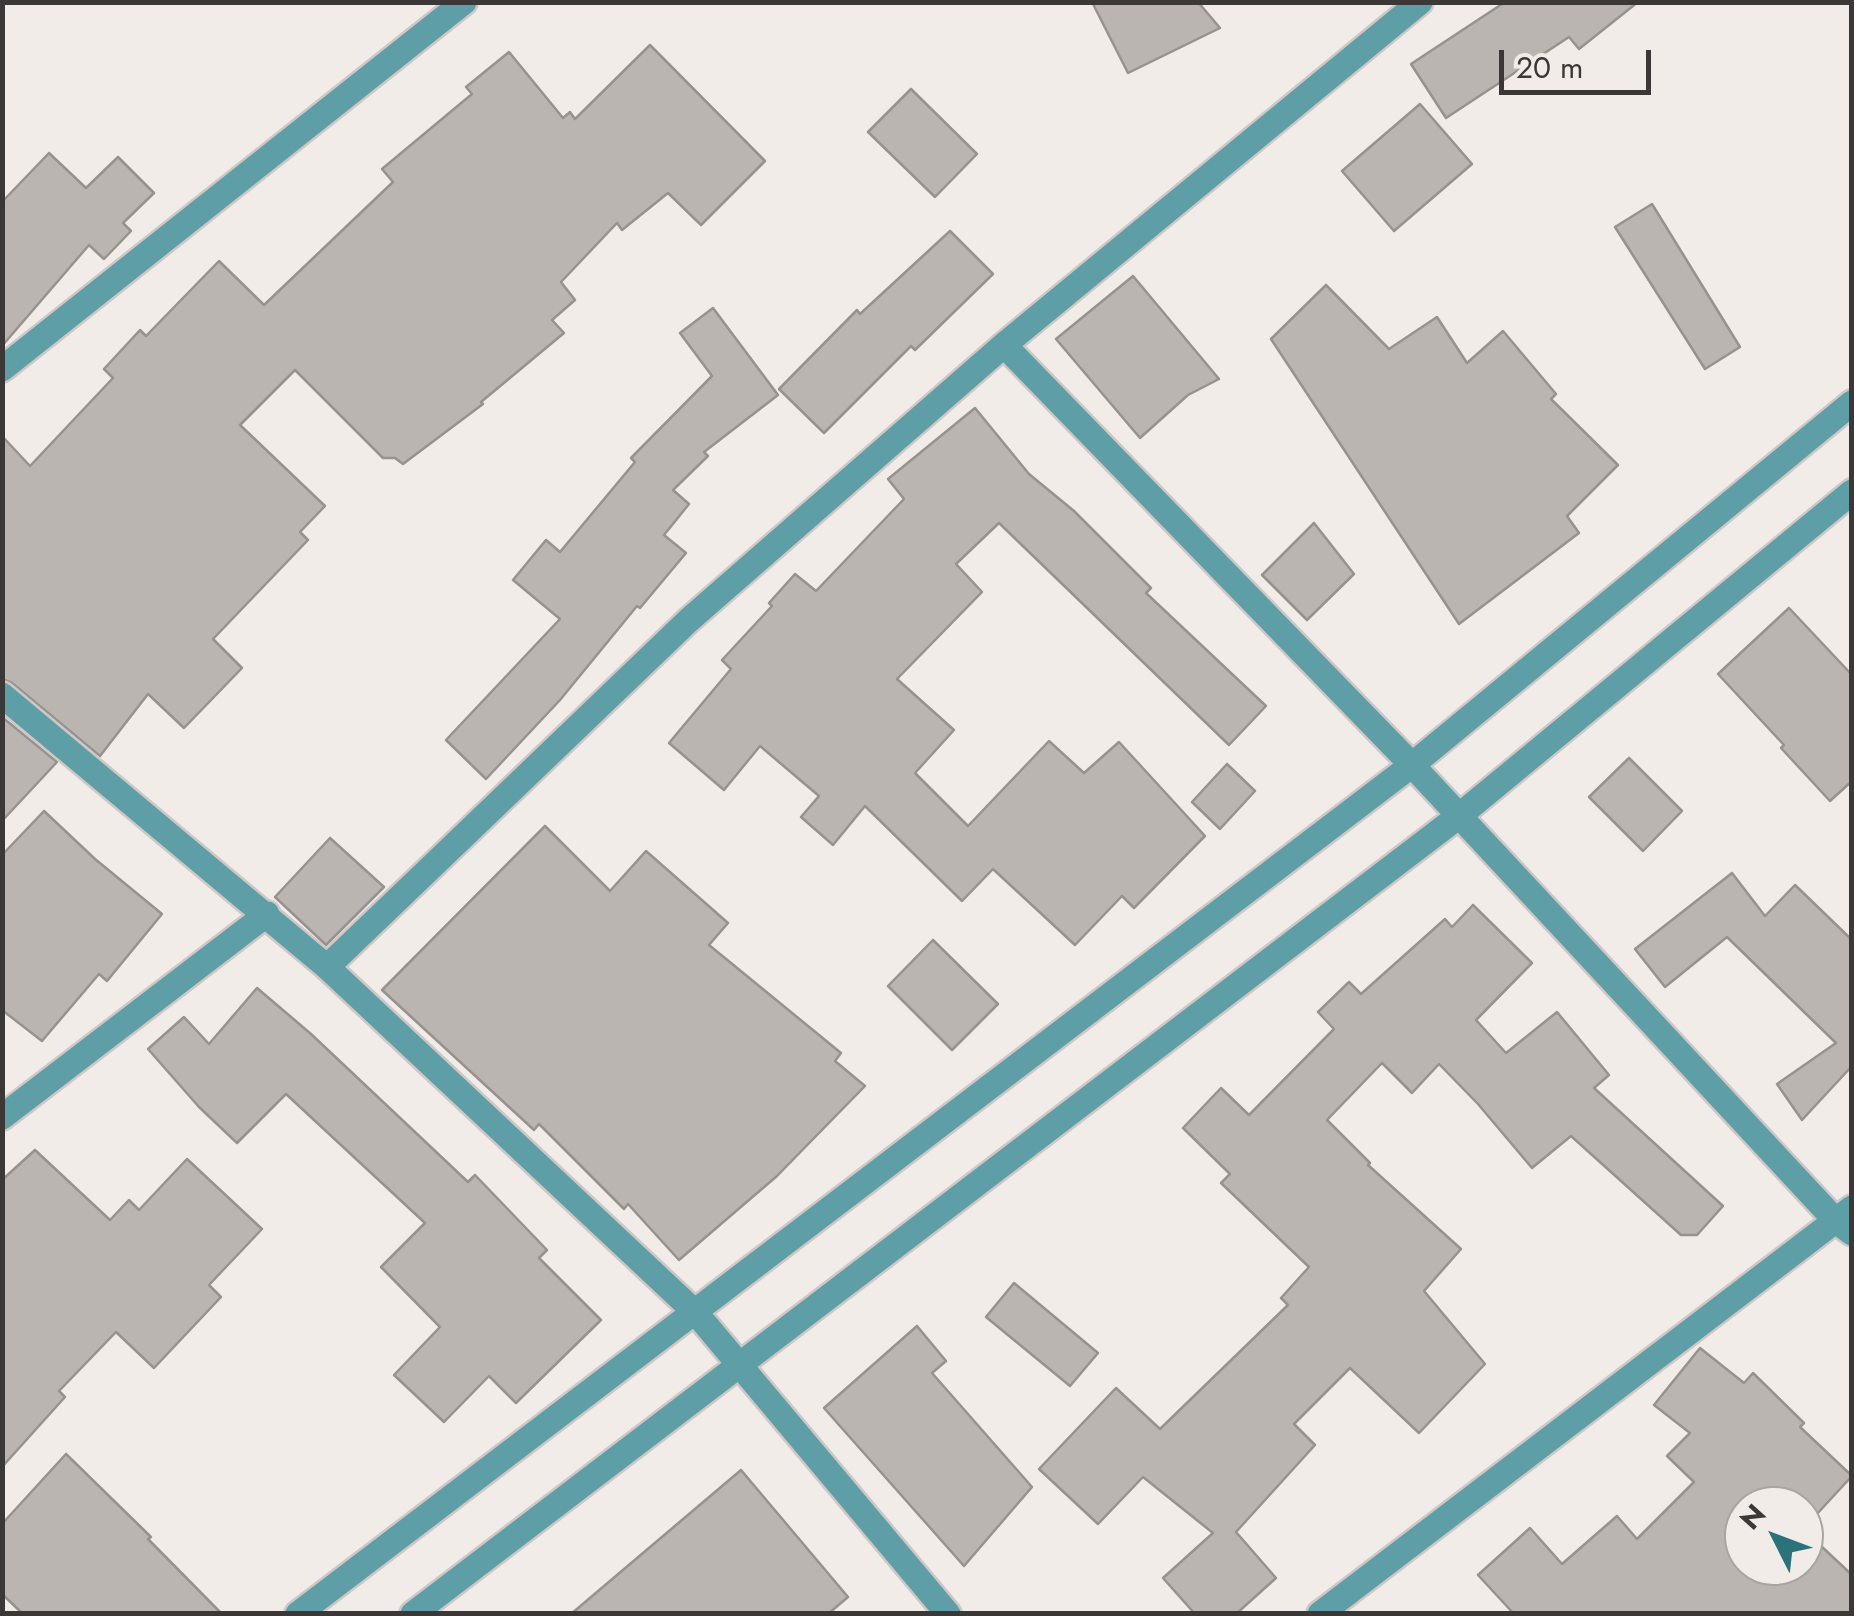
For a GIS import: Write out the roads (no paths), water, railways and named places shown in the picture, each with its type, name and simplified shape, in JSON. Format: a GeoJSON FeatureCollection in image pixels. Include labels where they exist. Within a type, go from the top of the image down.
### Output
{"type":"FeatureCollection","features":[{"type":"Feature","properties":{"kind":"street"},"geometry":{"type":"LineString","coordinates":[[2,370],[464,2]]}},
{"type":"Feature","properties":{"kind":"street"},"geometry":{"type":"LineString","coordinates":[[327,967],[689,620],[1004,345],[1420,2]]}},
{"type":"Feature","properties":{"kind":"street"},"geometry":{"type":"LineString","coordinates":[[1004,345],[1412,765],[1846,1221],[1320,1614]]}},
{"type":"Feature","properties":{"kind":"street"},"geometry":{"type":"LineString","coordinates":[[298,1614],[1412,765],[1852,403]]}},
{"type":"Feature","properties":{"kind":"street"},"geometry":{"type":"LineString","coordinates":[[412,1614],[1459,816],[1852,492]]}},
{"type":"Feature","properties":{"kind":"street"},"geometry":{"type":"LineString","coordinates":[[2,695],[327,967],[696,1312],[948,1614]]}},
{"type":"Feature","properties":{"kind":"street"},"geometry":{"type":"LineString","coordinates":[[2,1117],[267,914]]}}]}
